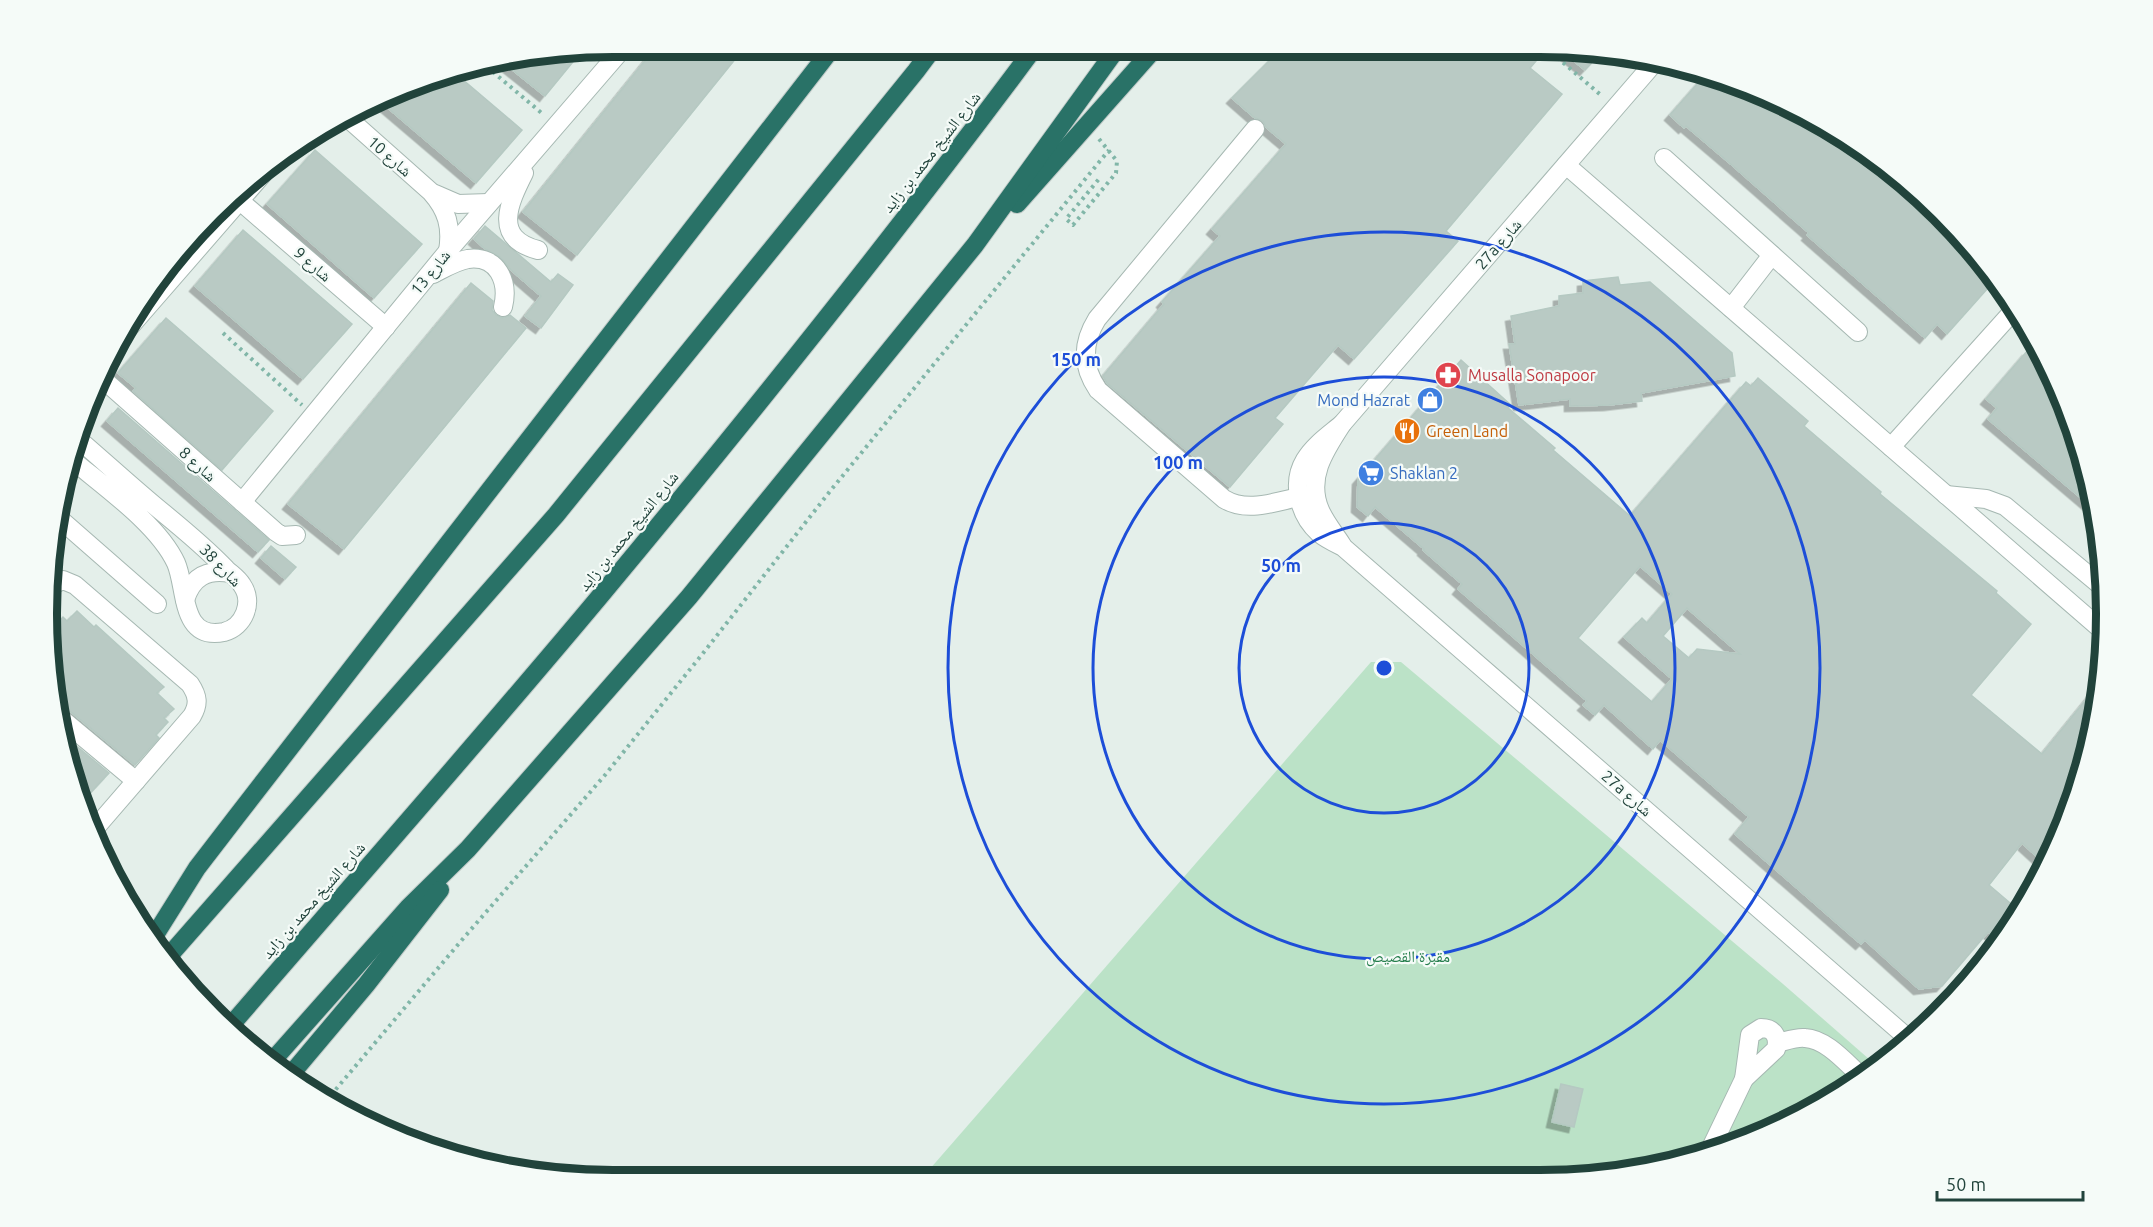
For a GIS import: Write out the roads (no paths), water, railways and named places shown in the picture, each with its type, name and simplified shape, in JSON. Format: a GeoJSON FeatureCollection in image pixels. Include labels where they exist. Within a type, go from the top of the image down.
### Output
{"type":"FeatureCollection","features":[{"type":"Feature","properties":{"kind":"highway"},"geometry":{"type":"LineString","coordinates":[[157,932],[197,868],[824,57]]}},
{"type":"Feature","properties":{"kind":"highway"},"geometry":{"type":"LineString","coordinates":[[172,952],[556,515],[926,57]]}},
{"type":"Feature","properties":{"kind":"highway","name":"شارع الشيخ محمد بن زايد"},"geometry":{"type":"LineString","coordinates":[[235,1021],[601,596],[958,151],[1028,57]]}},
{"type":"Feature","properties":{"kind":"highway"},"geometry":{"type":"LineString","coordinates":[[277,1056],[408,908],[468,849],[689,597],[975,245],[1111,57]]}},
{"type":"Feature","properties":{"kind":"highway"},"geometry":{"type":"LineString","coordinates":[[975,245],[1013,208],[1147,57]]}},
{"type":"Feature","properties":{"kind":"highway"},"geometry":{"type":"LineString","coordinates":[[295,1069],[366,985],[437,894],[468,849]]}},
{"type":"Feature","properties":{"kind":"street","name":"شارع 13"},"geometry":{"type":"LineString","coordinates":[[242,502],[448,251],[615,57]]}},
{"type":"Feature","properties":{"kind":"street","name":"27a شارع"},"geometry":{"type":"LineString","coordinates":[[1343,547],[1320,511],[1315,491],[1318,466],[1325,449],[1342,424],[1649,68]]}},
{"type":"Feature","properties":{"kind":"street","name":"شارع 10"},"geometry":{"type":"LineString","coordinates":[[352,122],[442,204],[448,219],[450,235],[448,251]]}},
{"type":"Feature","properties":{"kind":"street"},"geometry":{"type":"LineString","coordinates":[[1255,129],[1097,319],[1087,339],[1086,361],[1092,381],[1098,390],[1224,499],[1237,505],[1251,507],[1299,497]]}},
{"type":"Feature","properties":{"kind":"street"},"geometry":{"type":"LineString","coordinates":[[538,146],[513,195],[507,217],[509,229],[516,239],[538,250]]}},
{"type":"Feature","properties":{"kind":"street"},"geometry":{"type":"LineString","coordinates":[[1664,159],[1858,332]]}},
{"type":"Feature","properties":{"kind":"street"},"geometry":{"type":"LineString","coordinates":[[1566,165],[2096,626]]}},
{"type":"Feature","properties":{"kind":"street","name":"شارع 10"},"geometry":{"type":"LineString","coordinates":[[431,192],[444,200],[458,204],[489,203]]}},
{"type":"Feature","properties":{"kind":"street","name":"شارع 9"},"geometry":{"type":"LineString","coordinates":[[240,201],[386,327]]}},
{"type":"Feature","properties":{"kind":"street"},"geometry":{"type":"LineString","coordinates":[[186,258],[236,205]]}},
{"type":"Feature","properties":{"kind":"street"},"geometry":{"type":"LineString","coordinates":[[1731,308],[1772,255]]}},
{"type":"Feature","properties":{"kind":"street"},"geometry":{"type":"LineString","coordinates":[[426,278],[461,261],[479,259],[490,264],[499,272],[505,283],[506,295],[503,307]]}},
{"type":"Feature","properties":{"kind":"street"},"geometry":{"type":"LineString","coordinates":[[1891,447],[2009,315]]}},
{"type":"Feature","properties":{"kind":"street","name":"شارع 8"},"geometry":{"type":"LineString","coordinates":[[107,383],[276,532],[289,537],[296,535]]}},
{"type":"Feature","properties":{"kind":"street","name":"27a شارع"},"geometry":{"type":"LineString","coordinates":[[1342,424],[1324,438],[1305,459],[1298,478],[1302,509],[1313,527],[1327,539],[1343,547],[1903,1034]]}},
{"type":"Feature","properties":{"kind":"street","name":"شارع 38"},"geometry":{"type":"LineString","coordinates":[[77,465],[156,533],[176,564],[189,617],[202,630],[211,632],[229,630],[243,619],[248,602],[242,584],[199,543],[84,444]]}},
{"type":"Feature","properties":{"kind":"street"},"geometry":{"type":"LineString","coordinates":[[1946,495],[1986,499],[2005,506],[2095,581]]}},
{"type":"Feature","properties":{"kind":"street"},"geometry":{"type":"LineString","coordinates":[[65,523],[157,604]]}},
{"type":"Feature","properties":{"kind":"street"},"geometry":{"type":"LineString","coordinates":[[185,600],[189,588],[196,579],[207,573],[218,571],[230,573]]}},
{"type":"Feature","properties":{"kind":"street"},"geometry":{"type":"LineString","coordinates":[[58,582],[63,580],[75,585],[190,684],[198,700],[192,716],[98,825]]}},
{"type":"Feature","properties":{"kind":"street"},"geometry":{"type":"LineString","coordinates":[[69,725],[136,782]]}},
{"type":"Feature","properties":{"kind":"street"},"geometry":{"type":"LineString","coordinates":[[1714,1141],[1744,1079],[1749,1041],[1755,1031],[1767,1028],[1776,1036],[1777,1043],[1770,1056],[1744,1079]]}},
{"type":"Feature","properties":{"kind":"street"},"geometry":{"type":"LineString","coordinates":[[1777,1043],[1798,1038],[1823,1043],[1855,1071]]}},
{"type":"Feature","properties":{"kind":"place","name":"Musalla Sonapoor"},"geometry":{"type":"Point","coordinates":[1448,375]}},
{"type":"Feature","properties":{"kind":"place","name":"Mond Hazrat"},"geometry":{"type":"Point","coordinates":[1430,400]}},
{"type":"Feature","properties":{"kind":"place","name":"Green Land"},"geometry":{"type":"Point","coordinates":[1407,431]}},
{"type":"Feature","properties":{"kind":"place","name":"Shaklan 2"},"geometry":{"type":"Point","coordinates":[1371,473]}},
{"type":"Feature","properties":{"kind":"park label","name":"مقبرة القصيص"},"geometry":{"type":"Point","coordinates":[1408,956]}}]}
